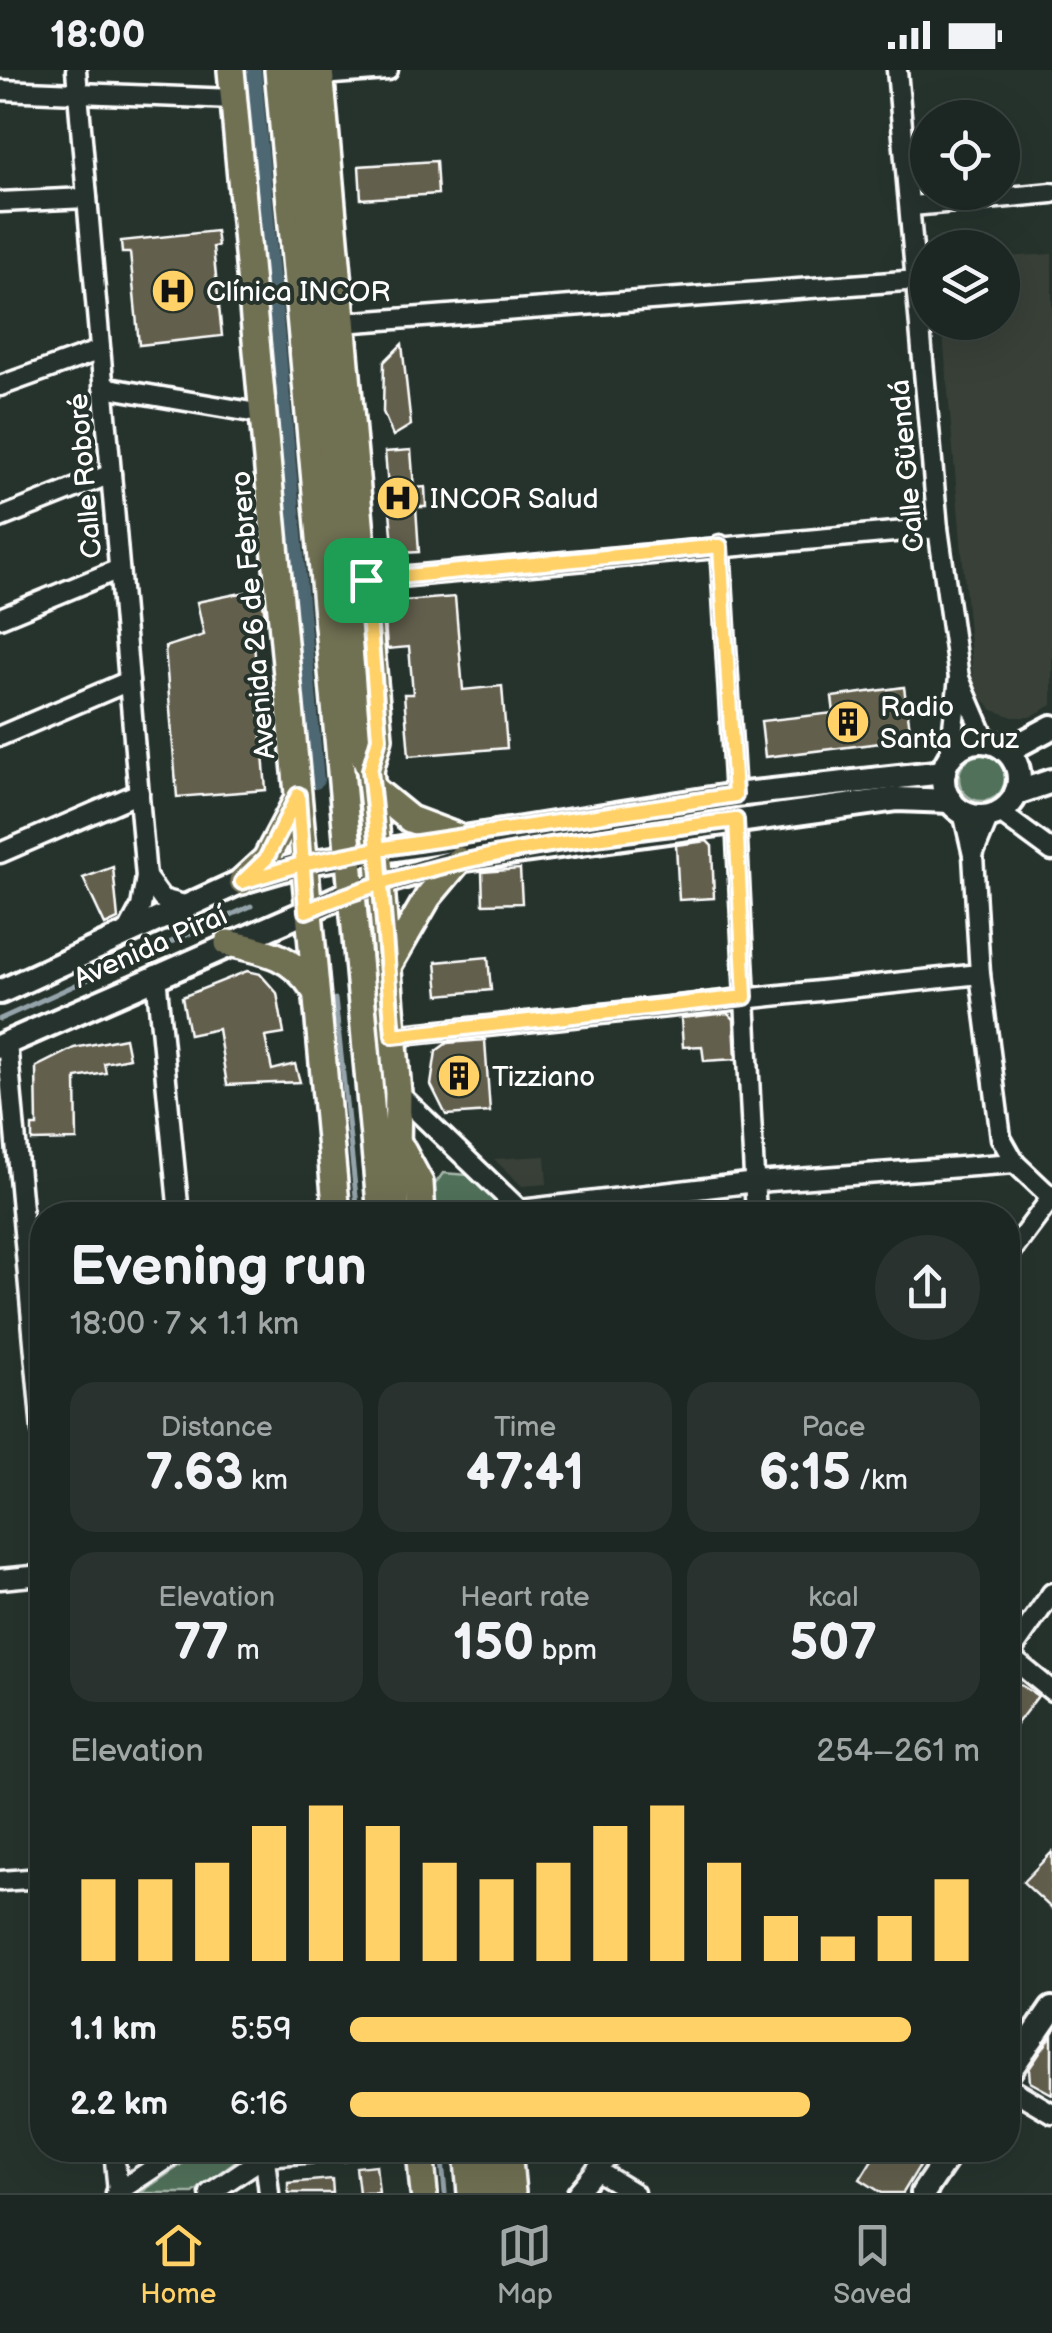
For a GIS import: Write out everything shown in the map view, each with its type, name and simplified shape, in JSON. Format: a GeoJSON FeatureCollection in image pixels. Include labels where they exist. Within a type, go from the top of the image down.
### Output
{"type":"FeatureCollection","features":[{"type":"Feature","properties":{"kind":"main road","name":"Avenida 26 de Febrero"},"geometry":{"type":"LineString","coordinates":[[231,70],[298,795],[301,864],[336,1202]]}},
{"type":"Feature","properties":{"kind":"main road"},"geometry":{"type":"LineString","coordinates":[[278,70],[380,1202]]}},
{"type":"Feature","properties":{"kind":"main road"},"geometry":{"type":"LineString","coordinates":[[313,72],[342,323],[379,738],[371,779]]}},
{"type":"Feature","properties":{"kind":"main road"},"geometry":{"type":"LineString","coordinates":[[313,72],[357,740],[371,779],[398,1093],[400,1146],[393,1184],[395,1202]]}},
{"type":"Feature","properties":{"kind":"main road"},"geometry":{"type":"LineString","coordinates":[[371,779],[410,819],[457,848],[388,966]]}},
{"type":"Feature","properties":{"kind":"main road"},"geometry":{"type":"LineString","coordinates":[[242,882],[266,859],[298,795]]}},
{"type":"Feature","properties":{"kind":"main road"},"geometry":{"type":"LineString","coordinates":[[228,944],[282,956],[301,970],[314,989]]}},
{"type":"Feature","properties":{"kind":"main road"},"geometry":{"type":"LineString","coordinates":[[400,1146],[420,1183],[421,1202]]}},
{"type":"Feature","properties":{"kind":"main road"},"geometry":{"type":"LineString","coordinates":[[421,2162],[424,2193]]}},
{"type":"Feature","properties":{"kind":"main road"},"geometry":{"type":"LineString","coordinates":[[468,2162],[470,2193]]}},
{"type":"Feature","properties":{"kind":"main road"},"geometry":{"type":"LineString","coordinates":[[487,2162],[490,2193]]}},
{"type":"Feature","properties":{"kind":"main road"},"geometry":{"type":"LineString","coordinates":[[509,2162],[512,2193]]}},
{"type":"Feature","properties":{"kind":"street","name":"Calle Roboré"},"geometry":{"type":"LineString","coordinates":[[76,70],[146,877],[142,908],[126,934]]}},
{"type":"Feature","properties":{"kind":"street"},"geometry":{"type":"LineString","coordinates":[[313,72],[388,70]]}},
{"type":"Feature","properties":{"kind":"street","name":"Calle Güendá"},"geometry":{"type":"LineString","coordinates":[[897,70],[910,188]]}},
{"type":"Feature","properties":{"kind":"street"},"geometry":{"type":"LineString","coordinates":[[0,90],[234,98]]}},
{"type":"Feature","properties":{"kind":"street"},"geometry":{"type":"LineString","coordinates":[[1020,195],[1052,192]]}},
{"type":"Feature","properties":{"kind":"street"},"geometry":{"type":"LineString","coordinates":[[0,202],[87,198]]}},
{"type":"Feature","properties":{"kind":"street"},"geometry":{"type":"LineString","coordinates":[[342,323],[910,281]]}},
{"type":"Feature","properties":{"kind":"street","name":"Calle Güendá"},"geometry":{"type":"LineString","coordinates":[[923,340],[938,528],[959,678],[947,766]]}},
{"type":"Feature","properties":{"kind":"street"},"geometry":{"type":"LineString","coordinates":[[0,386],[100,350]]}},
{"type":"Feature","properties":{"kind":"street"},"geometry":{"type":"LineString","coordinates":[[104,387],[263,414]]}},
{"type":"Feature","properties":{"kind":"street"},"geometry":{"type":"LineString","coordinates":[[0,518],[111,474]]}},
{"type":"Feature","properties":{"kind":"street"},"geometry":{"type":"LineString","coordinates":[[366,580],[938,528]]}},
{"type":"Feature","properties":{"kind":"street"},"geometry":{"type":"LineString","coordinates":[[720,546],[735,795]]}},
{"type":"Feature","properties":{"kind":"street"},"geometry":{"type":"LineString","coordinates":[[0,618],[120,569]]}},
{"type":"Feature","properties":{"kind":"street","name":"Calle Güendá"},"geometry":{"type":"LineString","coordinates":[[959,678],[997,746]]}},
{"type":"Feature","properties":{"kind":"street"},"geometry":{"type":"LineString","coordinates":[[0,736],[129,681]]}},
{"type":"Feature","properties":{"kind":"street"},"geometry":{"type":"LineString","coordinates":[[457,848],[735,795],[947,766],[965,745],[997,746],[1052,727]]}},
{"type":"Feature","properties":{"kind":"street"},"geometry":{"type":"LineString","coordinates":[[973,856],[1004,806],[1018,767],[997,746]]}},
{"type":"Feature","properties":{"kind":"street"},"geometry":{"type":"LineString","coordinates":[[947,766],[973,856],[980,974],[1001,1138],[1015,1164],[1052,1197],[1020,1240]]}},
{"type":"Feature","properties":{"kind":"street"},"geometry":{"type":"LineString","coordinates":[[457,848],[736,820],[896,799],[957,806],[1004,806],[1052,780]]}},
{"type":"Feature","properties":{"kind":"street"},"geometry":{"type":"LineString","coordinates":[[0,853],[139,792]]}},
{"type":"Feature","properties":{"kind":"street"},"geometry":{"type":"LineString","coordinates":[[1004,806],[1052,851]]}},
{"type":"Feature","properties":{"kind":"street"},"geometry":{"type":"LineString","coordinates":[[736,820],[756,1202]]}},
{"type":"Feature","properties":{"kind":"street","name":"Avenida Piraí"},"geometry":{"type":"LineString","coordinates":[[0,992],[242,882],[301,864],[378,849],[457,848]]}},
{"type":"Feature","properties":{"kind":"street","name":"Avenida Piraí"},"geometry":{"type":"LineString","coordinates":[[4,1045],[156,975],[457,848]]}},
{"type":"Feature","properties":{"kind":"street"},"geometry":{"type":"LineString","coordinates":[[146,877],[162,899],[188,906]]}},
{"type":"Feature","properties":{"kind":"street"},"geometry":{"type":"LineString","coordinates":[[393,1036],[980,974]]}},
{"type":"Feature","properties":{"kind":"street"},"geometry":{"type":"LineString","coordinates":[[156,975],[178,1202]]}},
{"type":"Feature","properties":{"kind":"street"},"geometry":{"type":"LineString","coordinates":[[4,1045],[30,1309]]}},
{"type":"Feature","properties":{"kind":"street"},"geometry":{"type":"LineString","coordinates":[[398,1093],[512,1202]]}},
{"type":"Feature","properties":{"kind":"street"},"geometry":{"type":"LineString","coordinates":[[606,1202],[756,1182],[1015,1164]]}},
{"type":"Feature","properties":{"kind":"street"},"geometry":{"type":"LineString","coordinates":[[0,1579],[30,1576]]}},
{"type":"Feature","properties":{"kind":"street"},"geometry":{"type":"LineString","coordinates":[[1020,1638],[1052,1593]]}},
{"type":"Feature","properties":{"kind":"street"},"geometry":{"type":"LineString","coordinates":[[1020,1665],[1052,1691]]}},
{"type":"Feature","properties":{"kind":"street"},"geometry":{"type":"LineString","coordinates":[[0,1881],[30,1879]]}},
{"type":"Feature","properties":{"kind":"street"},"geometry":{"type":"LineString","coordinates":[[1020,2056],[1052,2009]]}},
{"type":"Feature","properties":{"kind":"street"},"geometry":{"type":"LineString","coordinates":[[1020,2094],[1052,2113]]}},
{"type":"Feature","properties":{"kind":"street"},"geometry":{"type":"LineString","coordinates":[[115,2162],[117,2192],[163,2162]]}},
{"type":"Feature","properties":{"kind":"street"},"geometry":{"type":"LineString","coordinates":[[210,2193],[252,2162]]}},
{"type":"Feature","properties":{"kind":"street"},"geometry":{"type":"LineString","coordinates":[[265,2162],[269,2193]]}},
{"type":"Feature","properties":{"kind":"street"},"geometry":{"type":"LineString","coordinates":[[577,2193],[603,2162]]}},
{"type":"Feature","properties":{"kind":"street"},"geometry":{"type":"LineString","coordinates":[[923,2193],[944,2162]]}},
{"type":"Feature","properties":{"kind":"street"},"geometry":{"type":"LineString","coordinates":[[596,2170],[634,2193]]}},
{"type":"Feature","properties":{"kind":"shaded area"},"geometry":{"type":"Polygon","coordinates":[[[1052,254],[1052,705],[1030,717],[1013,717],[993,710],[974,690],[943,340],[1020,340],[1020,256],[1052,254]]]}},
{"type":"Feature","properties":{"kind":"shaded area"},"geometry":{"type":"Polygon","coordinates":[[[545,1156],[547,1184],[522,1186],[494,1159],[545,1156]]]}},
{"type":"Feature","properties":{"kind":"green space"},"geometry":{"type":"Polygon","coordinates":[[[982,755],[999,761],[1005,778],[999,795],[982,801],[965,795],[959,778],[965,761],[982,755]]]}},
{"type":"Feature","properties":{"kind":"green space"},"geometry":{"type":"Polygon","coordinates":[[[443,1173],[468,1175],[498,1202],[431,1202],[431,1190],[443,1173]]]}},
{"type":"Feature","properties":{"kind":"green space"},"geometry":{"type":"Polygon","coordinates":[[[185,2162],[234,2162],[193,2193],[140,2193],[185,2162]]]}},
{"type":"Feature","properties":{"kind":"building"},"geometry":{"type":"Polygon","coordinates":[[[436,161],[438,194],[361,199],[359,166],[436,161]]]}},
{"type":"Feature","properties":{"kind":"building"},"geometry":{"type":"Polygon","coordinates":[[[216,231],[218,246],[213,247],[222,336],[139,345],[130,253],[122,253],[121,241],[216,231]]]}},
{"type":"Feature","properties":{"kind":"building"},"geometry":{"type":"Polygon","coordinates":[[[402,344],[411,425],[393,436],[383,412],[384,362],[402,344]]]}},
{"type":"Feature","properties":{"kind":"building"},"geometry":{"type":"Polygon","coordinates":[[[411,450],[414,488],[425,487],[426,507],[416,507],[419,552],[402,553],[393,546],[385,452],[411,450]]]}},
{"type":"Feature","properties":{"kind":"building"},"geometry":{"type":"Polygon","coordinates":[[[261,589],[265,616],[252,618],[266,790],[177,797],[165,647],[204,635],[197,602],[261,589]]]}},
{"type":"Feature","properties":{"kind":"building"},"geometry":{"type":"Polygon","coordinates":[[[455,597],[463,690],[502,686],[507,748],[409,756],[404,694],[413,694],[409,647],[387,649],[384,608],[390,602],[455,597]]]}},
{"type":"Feature","properties":{"kind":"building"},"geometry":{"type":"Polygon","coordinates":[[[904,687],[910,729],[905,740],[765,757],[761,721],[834,713],[832,697],[904,687]]]}},
{"type":"Feature","properties":{"kind":"building"},"geometry":{"type":"Polygon","coordinates":[[[707,841],[712,846],[714,898],[679,900],[676,845],[707,841]]]}},
{"type":"Feature","properties":{"kind":"building"},"geometry":{"type":"Polygon","coordinates":[[[113,867],[118,919],[105,925],[83,878],[113,867]]]}},
{"type":"Feature","properties":{"kind":"building"},"geometry":{"type":"Polygon","coordinates":[[[520,869],[522,903],[483,904],[482,872],[520,869]]]}},
{"type":"Feature","properties":{"kind":"building"},"geometry":{"type":"Polygon","coordinates":[[[488,957],[491,990],[439,995],[436,962],[488,957]]]}},
{"type":"Feature","properties":{"kind":"building"},"geometry":{"type":"Polygon","coordinates":[[[247,971],[260,974],[277,993],[284,1034],[265,1037],[272,1070],[295,1064],[300,1082],[227,1085],[218,1029],[189,1035],[182,997],[247,971]]]}},
{"type":"Feature","properties":{"kind":"building"},"geometry":{"type":"Polygon","coordinates":[[[728,1013],[734,1019],[736,1059],[704,1061],[702,1046],[683,1047],[681,1018],[728,1013]]]}},
{"type":"Feature","properties":{"kind":"building"},"geometry":{"type":"Polygon","coordinates":[[[125,1038],[129,1058],[104,1063],[106,1073],[76,1078],[77,1140],[32,1141],[32,1126],[37,1126],[36,1067],[74,1048],[125,1038]]]}},
{"type":"Feature","properties":{"kind":"building","name":"Tizziano"},"geometry":{"type":"Polygon","coordinates":[[[485,1040],[490,1112],[446,1115],[431,1085],[436,1051],[447,1043],[485,1040]]]}},
{"type":"Feature","properties":{"kind":"building"},"geometry":{"type":"Polygon","coordinates":[[[1020,1685],[1038,1696],[1020,1719],[1020,1685]]]}},
{"type":"Feature","properties":{"kind":"building"},"geometry":{"type":"Polygon","coordinates":[[[1052,1852],[1052,1909],[1023,1882],[1052,1852]]]}},
{"type":"Feature","properties":{"kind":"building"},"geometry":{"type":"Polygon","coordinates":[[[1052,2035],[1052,2094],[1030,2082],[1029,2069],[1052,2035]]]}},
{"type":"Feature","properties":{"kind":"building"},"geometry":{"type":"Polygon","coordinates":[[[871,2162],[920,2165],[903,2193],[882,2193],[860,2179],[871,2162]]]}},
{"type":"Feature","properties":{"kind":"building"},"geometry":{"type":"Polygon","coordinates":[[[376,2165],[379,2193],[359,2193],[356,2167],[376,2165]]]}},
{"type":"Feature","properties":{"kind":"building"},"geometry":{"type":"Polygon","coordinates":[[[332,2179],[333,2193],[288,2193],[288,2183],[332,2179]]]}},
{"type":"Feature","properties":{"kind":"waterway"},"geometry":{"type":"LineString","coordinates":[[252,70],[315,780]]}},
{"type":"Feature","properties":{"kind":"waterway"},"geometry":{"type":"LineString","coordinates":[[0,1019],[251,906]]}},
{"type":"Feature","properties":{"kind":"waterway"},"geometry":{"type":"LineString","coordinates":[[335,999],[357,1202]]}},
{"type":"Feature","properties":{"kind":"waterway"},"geometry":{"type":"LineString","coordinates":[[442,2162],[445,2193]]}},
{"type":"Feature","properties":{"kind":"place","name":"Clínica INCOR"},"geometry":{"type":"Point","coordinates":[173,291]}},
{"type":"Feature","properties":{"kind":"place","name":"INCOR Salud"},"geometry":{"type":"Point","coordinates":[398,498]}},
{"type":"Feature","properties":{"kind":"place","name":"Radio Santa Cruz"},"geometry":{"type":"Point","coordinates":[848,722]}},
{"type":"Feature","properties":{"kind":"place","name":"Tizziano"},"geometry":{"type":"Point","coordinates":[459,1076]}},
{"type":"Feature","properties":{"kind":"route"},"geometry":{"type":"LineString","coordinates":[[366,580],[379,738],[370,770],[378,849],[301,864],[242,882],[266,859],[283,832],[298,795],[301,864],[306,911],[351,892],[381,882],[459,860],[520,848],[736,820],[745,997],[393,1036],[388,966],[381,882],[378,849],[735,795],[720,546],[366,580]]}}]}
